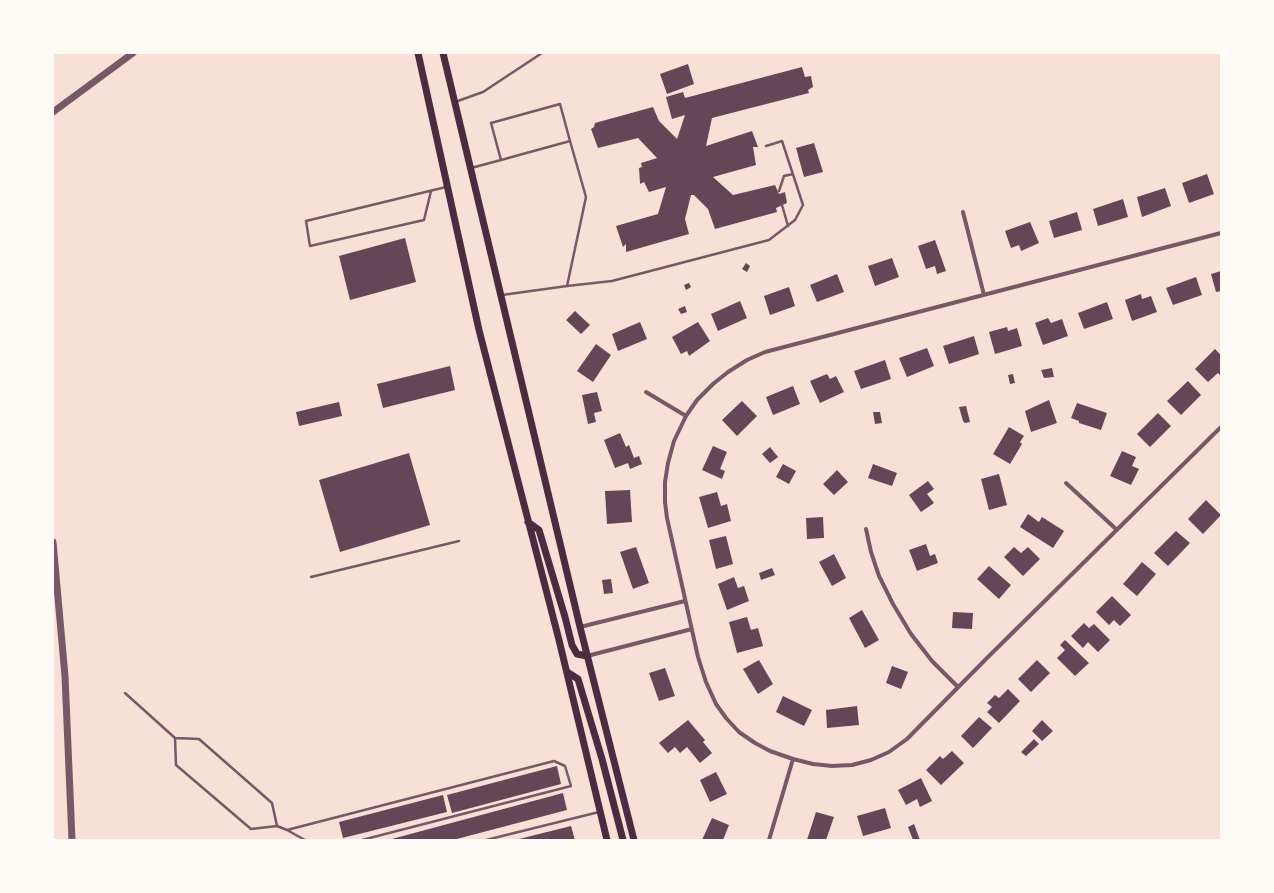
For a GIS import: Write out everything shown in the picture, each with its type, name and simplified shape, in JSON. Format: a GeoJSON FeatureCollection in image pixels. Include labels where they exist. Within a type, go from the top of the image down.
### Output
{"type":"FeatureCollection","features":[{"type":"Feature","properties":{"kind":"main road"},"geometry":{"type":"LineString","coordinates":[[418,53],[479,330],[567,672],[606,840]]}},
{"type":"Feature","properties":{"kind":"main road"},"geometry":{"type":"LineString","coordinates":[[444,53],[470,168],[587,656],[634,840]]}},
{"type":"Feature","properties":{"kind":"main road"},"geometry":{"type":"LineString","coordinates":[[528,522],[539,530],[572,645],[577,654],[587,656]]}},
{"type":"Feature","properties":{"kind":"main road"},"geometry":{"type":"LineString","coordinates":[[567,672],[578,678],[602,759],[623,840]]}},
{"type":"Feature","properties":{"kind":"street"},"geometry":{"type":"LineString","coordinates":[[53,112],[133,53]]}},
{"type":"Feature","properties":{"kind":"street"},"geometry":{"type":"LineString","coordinates":[[963,212],[984,295]]}},
{"type":"Feature","properties":{"kind":"street"},"geometry":{"type":"LineString","coordinates":[[1221,233],[765,352],[747,360],[713,384],[697,400],[686,416],[674,441],[665,482],[665,502],[667,518],[692,629],[706,682],[716,704],[739,732],[770,751],[793,759],[813,764],[832,766],[871,760],[888,752],[907,739],[1221,427]]}},
{"type":"Feature","properties":{"kind":"street"},"geometry":{"type":"LineString","coordinates":[[646,392],[686,416]]}},
{"type":"Feature","properties":{"kind":"street"},"geometry":{"type":"LineString","coordinates":[[1066,483],[1117,530]]}},
{"type":"Feature","properties":{"kind":"street"},"geometry":{"type":"LineString","coordinates":[[866,529],[871,552],[879,576],[893,604],[911,634],[932,661],[958,687]]}},
{"type":"Feature","properties":{"kind":"street"},"geometry":{"type":"LineString","coordinates":[[53,542],[65,676],[72,840]]}},
{"type":"Feature","properties":{"kind":"street"},"geometry":{"type":"LineString","coordinates":[[580,627],[685,601]]}},
{"type":"Feature","properties":{"kind":"street"},"geometry":{"type":"LineString","coordinates":[[587,656],[692,629]]}},
{"type":"Feature","properties":{"kind":"street"},"geometry":{"type":"LineString","coordinates":[[769,840],[793,759]]}},
{"type":"Feature","properties":{"kind":"lane"},"geometry":{"type":"LineString","coordinates":[[455,102],[483,92],[542,53]]}},
{"type":"Feature","properties":{"kind":"lane"},"geometry":{"type":"LineString","coordinates":[[501,160],[491,123],[560,104],[586,197],[567,286]]}},
{"type":"Feature","properties":{"kind":"lane"},"geometry":{"type":"LineString","coordinates":[[470,168],[570,141]]}},
{"type":"Feature","properties":{"kind":"lane"},"geometry":{"type":"LineString","coordinates":[[501,296],[612,281],[769,240],[796,220],[803,205],[782,141],[766,146]]}},
{"type":"Feature","properties":{"kind":"lane"},"geometry":{"type":"LineString","coordinates":[[779,191],[784,176],[793,174]]}},
{"type":"Feature","properties":{"kind":"lane"},"geometry":{"type":"LineString","coordinates":[[431,191],[424,220],[310,246],[306,220],[447,187]]}},
{"type":"Feature","properties":{"kind":"lane"},"geometry":{"type":"LineString","coordinates":[[782,205],[788,226]]}},
{"type":"Feature","properties":{"kind":"lane"},"geometry":{"type":"LineString","coordinates":[[311,577],[459,541]]}},
{"type":"Feature","properties":{"kind":"lane"},"geometry":{"type":"LineString","coordinates":[[125,694],[175,738],[199,739],[272,803],[277,826]]}},
{"type":"Feature","properties":{"kind":"lane"},"geometry":{"type":"LineString","coordinates":[[175,738],[176,765],[251,829],[277,826],[305,840]]}},
{"type":"Feature","properties":{"kind":"lane"},"geometry":{"type":"LineString","coordinates":[[287,830],[554,760],[565,766],[571,786],[362,840]]}},
{"type":"Feature","properties":{"kind":"lane"},"geometry":{"type":"LineString","coordinates":[[486,840],[600,812]]}},
{"type":"Feature","properties":{"kind":"building"},"geometry":{"type":"Polygon","coordinates":[[[688,64],[694,84],[667,94],[660,74],[688,64]]]}},
{"type":"Feature","properties":{"kind":"building"},"geometry":{"type":"Polygon","coordinates":[[[802,67],[805,77],[811,76],[813,87],[808,90],[809,93],[712,118],[706,146],[752,131],[758,147],[753,147],[756,165],[713,177],[733,195],[775,185],[779,194],[785,192],[787,203],[776,208],[777,212],[715,229],[708,209],[694,195],[691,195],[685,219],[689,234],[626,252],[626,244],[623,247],[616,226],[658,214],[666,187],[649,192],[644,182],[640,184],[639,168],[642,167],[641,163],[657,158],[638,138],[598,148],[591,129],[594,127],[595,123],[653,107],[659,121],[677,139],[685,115],[672,119],[666,97],[683,92],[685,98],[802,67]]]}},
{"type":"Feature","properties":{"kind":"building"},"geometry":{"type":"Polygon","coordinates":[[[814,143],[823,172],[804,177],[796,148],[814,143]]]}},
{"type":"Feature","properties":{"kind":"building"},"geometry":{"type":"Polygon","coordinates":[[[1207,174],[1214,194],[1189,203],[1182,183],[1207,174]]]}},
{"type":"Feature","properties":{"kind":"building"},"geometry":{"type":"Polygon","coordinates":[[[1165,188],[1171,206],[1142,217],[1137,197],[1165,188]]]}},
{"type":"Feature","properties":{"kind":"building"},"geometry":{"type":"Polygon","coordinates":[[[1123,199],[1128,217],[1098,226],[1093,209],[1123,199]]]}},
{"type":"Feature","properties":{"kind":"building"},"geometry":{"type":"Polygon","coordinates":[[[1077,212],[1082,230],[1054,238],[1049,221],[1077,212]]]}},
{"type":"Feature","properties":{"kind":"building"},"geometry":{"type":"Polygon","coordinates":[[[1030,222],[1039,243],[1021,251],[1019,245],[1011,248],[1005,231],[1030,222]]]}},
{"type":"Feature","properties":{"kind":"building"},"geometry":{"type":"Polygon","coordinates":[[[405,238],[416,282],[350,300],[339,256],[405,238]]]}},
{"type":"Feature","properties":{"kind":"building"},"geometry":{"type":"Polygon","coordinates":[[[935,240],[946,271],[937,274],[935,266],[926,269],[918,246],[935,240]]]}},
{"type":"Feature","properties":{"kind":"building"},"geometry":{"type":"Polygon","coordinates":[[[892,258],[899,277],[875,286],[868,266],[892,258]]]}},
{"type":"Feature","properties":{"kind":"building"},"geometry":{"type":"Polygon","coordinates":[[[746,263],[750,266],[747,272],[742,269],[746,263]]]}},
{"type":"Feature","properties":{"kind":"building"},"geometry":{"type":"Polygon","coordinates":[[[1221,271],[1221,291],[1216,292],[1211,274],[1221,271]]]}},
{"type":"Feature","properties":{"kind":"building"},"geometry":{"type":"Polygon","coordinates":[[[837,274],[844,292],[817,302],[810,285],[837,274]]]}},
{"type":"Feature","properties":{"kind":"building"},"geometry":{"type":"Polygon","coordinates":[[[1196,277],[1202,295],[1173,305],[1166,288],[1196,277]]]}},
{"type":"Feature","properties":{"kind":"building"},"geometry":{"type":"Polygon","coordinates":[[[689,283],[691,287],[686,290],[684,285],[689,283]]]}},
{"type":"Feature","properties":{"kind":"building"},"geometry":{"type":"Polygon","coordinates":[[[789,287],[795,306],[770,315],[764,296],[789,287]]]}},
{"type":"Feature","properties":{"kind":"building"},"geometry":{"type":"Polygon","coordinates":[[[1141,294],[1142,299],[1151,296],[1157,312],[1132,321],[1125,300],[1141,294]]]}},
{"type":"Feature","properties":{"kind":"building"},"geometry":{"type":"Polygon","coordinates":[[[740,301],[747,318],[718,331],[711,314],[740,301]]]}},
{"type":"Feature","properties":{"kind":"building"},"geometry":{"type":"Polygon","coordinates":[[[1107,302],[1113,319],[1084,329],[1078,313],[1107,302]]]}},
{"type":"Feature","properties":{"kind":"building"},"geometry":{"type":"Polygon","coordinates":[[[685,306],[687,312],[681,314],[678,309],[685,306]]]}},
{"type":"Feature","properties":{"kind":"building"},"geometry":{"type":"Polygon","coordinates":[[[575,311],[590,325],[581,334],[566,320],[575,311]]]}},
{"type":"Feature","properties":{"kind":"building"},"geometry":{"type":"Polygon","coordinates":[[[1048,318],[1051,323],[1062,319],[1068,336],[1043,345],[1035,323],[1048,318]]]}},
{"type":"Feature","properties":{"kind":"building"},"geometry":{"type":"Polygon","coordinates":[[[640,322],[647,339],[618,351],[612,334],[640,322]]]}},
{"type":"Feature","properties":{"kind":"building"},"geometry":{"type":"Polygon","coordinates":[[[698,322],[710,341],[689,356],[687,351],[681,354],[672,337],[698,322]]]}},
{"type":"Feature","properties":{"kind":"building"},"geometry":{"type":"Polygon","coordinates":[[[1007,327],[1008,331],[1017,328],[1022,346],[995,354],[989,332],[1007,327]]]}},
{"type":"Feature","properties":{"kind":"building"},"geometry":{"type":"Polygon","coordinates":[[[974,336],[979,354],[949,364],[943,346],[974,336]]]}},
{"type":"Feature","properties":{"kind":"building"},"geometry":{"type":"Polygon","coordinates":[[[596,344],[611,355],[593,382],[577,371],[596,344]]]}},
{"type":"Feature","properties":{"kind":"building"},"geometry":{"type":"Polygon","coordinates":[[[927,348],[934,366],[907,377],[899,358],[927,348]]]}},
{"type":"Feature","properties":{"kind":"building"},"geometry":{"type":"Polygon","coordinates":[[[1215,349],[1221,355],[1221,376],[1218,373],[1208,382],[1195,369],[1215,349]]]}},
{"type":"Feature","properties":{"kind":"building"},"geometry":{"type":"Polygon","coordinates":[[[885,360],[891,379],[861,389],[854,371],[885,360]]]}},
{"type":"Feature","properties":{"kind":"building"},"geometry":{"type":"Polygon","coordinates":[[[450,366],[455,390],[383,408],[377,384],[450,366]]]}},
{"type":"Feature","properties":{"kind":"building"},"geometry":{"type":"Polygon","coordinates":[[[1052,368],[1054,377],[1044,378],[1041,370],[1052,368]]]}},
{"type":"Feature","properties":{"kind":"building"},"geometry":{"type":"Polygon","coordinates":[[[827,374],[830,379],[836,376],[844,392],[820,403],[810,381],[827,374]]]}},
{"type":"Feature","properties":{"kind":"building"},"geometry":{"type":"Polygon","coordinates":[[[1013,374],[1015,383],[1010,384],[1008,375],[1013,374]]]}},
{"type":"Feature","properties":{"kind":"building"},"geometry":{"type":"Polygon","coordinates":[[[1188,381],[1201,395],[1181,415],[1167,401],[1188,381]]]}},
{"type":"Feature","properties":{"kind":"building"},"geometry":{"type":"Polygon","coordinates":[[[793,386],[800,404],[773,415],[766,397],[793,386]]]}},
{"type":"Feature","properties":{"kind":"building"},"geometry":{"type":"Polygon","coordinates":[[[597,392],[602,411],[594,413],[596,422],[588,424],[582,395],[597,392]]]}},
{"type":"Feature","properties":{"kind":"building"},"geometry":{"type":"Polygon","coordinates":[[[1049,400],[1057,423],[1031,432],[1025,411],[1049,400]]]}},
{"type":"Feature","properties":{"kind":"building"},"geometry":{"type":"Polygon","coordinates":[[[742,401],[757,416],[737,436],[722,420],[742,401]]]}},
{"type":"Feature","properties":{"kind":"building"},"geometry":{"type":"Polygon","coordinates":[[[339,402],[342,416],[299,426],[296,412],[339,402]]]}},
{"type":"Feature","properties":{"kind":"building"},"geometry":{"type":"Polygon","coordinates":[[[1077,403],[1107,413],[1101,430],[1079,423],[1079,421],[1071,418],[1077,403]]]}},
{"type":"Feature","properties":{"kind":"building"},"geometry":{"type":"Polygon","coordinates":[[[966,406],[970,422],[965,423],[959,407],[966,406]]]}},
{"type":"Feature","properties":{"kind":"building"},"geometry":{"type":"Polygon","coordinates":[[[873,412],[880,412],[882,423],[875,424],[873,412]]]}},
{"type":"Feature","properties":{"kind":"building"},"geometry":{"type":"Polygon","coordinates":[[[1158,413],[1171,426],[1150,447],[1137,434],[1158,413]]]}},
{"type":"Feature","properties":{"kind":"building"},"geometry":{"type":"Polygon","coordinates":[[[1009,427],[1024,436],[1020,442],[1022,444],[1010,464],[993,454],[1009,427]]]}},
{"type":"Feature","properties":{"kind":"building"},"geometry":{"type":"Polygon","coordinates":[[[620,433],[626,447],[629,445],[634,458],[639,456],[642,464],[630,469],[628,463],[615,468],[604,440],[620,433]]]}},
{"type":"Feature","properties":{"kind":"building"},"geometry":{"type":"Polygon","coordinates":[[[713,446],[727,452],[720,469],[725,471],[722,479],[702,470],[713,446]]]}},
{"type":"Feature","properties":{"kind":"building"},"geometry":{"type":"Polygon","coordinates":[[[770,447],[778,457],[770,463],[762,454],[770,447]]]}},
{"type":"Feature","properties":{"kind":"building"},"geometry":{"type":"Polygon","coordinates":[[[1122,451],[1136,457],[1132,466],[1139,469],[1131,485],[1110,476],[1122,451]]]}},
{"type":"Feature","properties":{"kind":"building"},"geometry":{"type":"Polygon","coordinates":[[[409,453],[430,525],[340,552],[319,480],[409,453]]]}},
{"type":"Feature","properties":{"kind":"building"},"geometry":{"type":"Polygon","coordinates":[[[783,464],[796,471],[789,484],[776,477],[783,464]]]}},
{"type":"Feature","properties":{"kind":"building"},"geometry":{"type":"Polygon","coordinates":[[[873,464],[897,473],[892,486],[868,478],[873,464]]]}},
{"type":"Feature","properties":{"kind":"building"},"geometry":{"type":"Polygon","coordinates":[[[837,470],[848,482],[834,495],[823,484],[837,470]]]}},
{"type":"Feature","properties":{"kind":"building"},"geometry":{"type":"Polygon","coordinates":[[[999,474],[1007,505],[989,510],[981,479],[999,474]]]}},
{"type":"Feature","properties":{"kind":"building"},"geometry":{"type":"Polygon","coordinates":[[[928,481],[934,489],[927,494],[934,503],[921,512],[909,495],[928,481]]]}},
{"type":"Feature","properties":{"kind":"building"},"geometry":{"type":"Polygon","coordinates":[[[630,490],[632,522],[607,524],[605,491],[630,490]]]}},
{"type":"Feature","properties":{"kind":"building"},"geometry":{"type":"Polygon","coordinates":[[[717,492],[721,506],[727,504],[731,521],[708,528],[699,497],[717,492]]]}},
{"type":"Feature","properties":{"kind":"building"},"geometry":{"type":"Polygon","coordinates":[[[1206,500],[1221,515],[1203,534],[1188,519],[1206,500]]]}},
{"type":"Feature","properties":{"kind":"building"},"geometry":{"type":"Polygon","coordinates":[[[1028,514],[1039,522],[1042,517],[1064,531],[1053,548],[1020,527],[1028,514]]]}},
{"type":"Feature","properties":{"kind":"building"},"geometry":{"type":"Polygon","coordinates":[[[823,517],[824,538],[807,539],[806,518],[823,517]]]}},
{"type":"Feature","properties":{"kind":"building"},"geometry":{"type":"Polygon","coordinates":[[[1176,531],[1190,543],[1168,566],[1154,553],[1176,531]]]}},
{"type":"Feature","properties":{"kind":"building"},"geometry":{"type":"Polygon","coordinates":[[[726,536],[733,564],[716,569],[709,540],[726,536]]]}},
{"type":"Feature","properties":{"kind":"building"},"geometry":{"type":"Polygon","coordinates":[[[926,544],[930,556],[935,554],[938,563],[917,571],[909,550],[926,544]]]}},
{"type":"Feature","properties":{"kind":"building"},"geometry":{"type":"Polygon","coordinates":[[[636,547],[649,583],[633,589],[620,552],[636,547]]]}},
{"type":"Feature","properties":{"kind":"building"},"geometry":{"type":"Polygon","coordinates":[[[1014,547],[1021,553],[1028,547],[1040,559],[1023,576],[1004,557],[1014,547]]]}},
{"type":"Feature","properties":{"kind":"building"},"geometry":{"type":"Polygon","coordinates":[[[834,554],[846,578],[832,586],[819,562],[834,554]]]}},
{"type":"Feature","properties":{"kind":"building"},"geometry":{"type":"Polygon","coordinates":[[[1142,562],[1156,574],[1137,596],[1123,584],[1142,562]]]}},
{"type":"Feature","properties":{"kind":"building"},"geometry":{"type":"Polygon","coordinates":[[[989,566],[1011,585],[999,599],[977,579],[989,566]]]}},
{"type":"Feature","properties":{"kind":"building"},"geometry":{"type":"Polygon","coordinates":[[[772,568],[775,575],[761,580],[759,573],[772,568]]]}},
{"type":"Feature","properties":{"kind":"building"},"geometry":{"type":"Polygon","coordinates":[[[734,577],[738,588],[744,586],[749,601],[727,610],[718,584],[734,577]]]}},
{"type":"Feature","properties":{"kind":"building"},"geometry":{"type":"Polygon","coordinates":[[[611,579],[613,593],[604,594],[602,580],[611,579]]]}},
{"type":"Feature","properties":{"kind":"building"},"geometry":{"type":"Polygon","coordinates":[[[1112,596],[1131,615],[1120,626],[1114,620],[1109,625],[1096,612],[1112,596]]]}},
{"type":"Feature","properties":{"kind":"building"},"geometry":{"type":"Polygon","coordinates":[[[862,610],[879,640],[865,648],[849,618],[862,610]]]}},
{"type":"Feature","properties":{"kind":"building"},"geometry":{"type":"Polygon","coordinates":[[[953,612],[973,613],[972,629],[952,628],[953,612]]]}},
{"type":"Feature","properties":{"kind":"building"},"geometry":{"type":"Polygon","coordinates":[[[747,617],[751,630],[758,628],[763,646],[737,653],[729,622],[747,617]]]}},
{"type":"Feature","properties":{"kind":"building"},"geometry":{"type":"Polygon","coordinates":[[[1084,623],[1089,628],[1094,624],[1110,640],[1098,652],[1088,642],[1083,648],[1071,636],[1084,623]]]}},
{"type":"Feature","properties":{"kind":"building"},"geometry":{"type":"Polygon","coordinates":[[[1065,640],[1089,663],[1075,676],[1057,658],[1065,650],[1060,645],[1065,640]]]}},
{"type":"Feature","properties":{"kind":"building"},"geometry":{"type":"Polygon","coordinates":[[[759,660],[773,684],[758,694],[743,669],[759,660]]]}},
{"type":"Feature","properties":{"kind":"building"},"geometry":{"type":"Polygon","coordinates":[[[1037,660],[1050,673],[1031,692],[1018,679],[1037,660]]]}},
{"type":"Feature","properties":{"kind":"building"},"geometry":{"type":"Polygon","coordinates":[[[892,666],[908,672],[901,689],[886,683],[892,666]]]}},
{"type":"Feature","properties":{"kind":"building"},"geometry":{"type":"Polygon","coordinates":[[[665,668],[675,696],[659,701],[649,673],[665,668]]]}},
{"type":"Feature","properties":{"kind":"building"},"geometry":{"type":"Polygon","coordinates":[[[1008,689],[1020,701],[999,723],[987,712],[992,707],[987,703],[995,695],[999,698],[1008,689]]]}},
{"type":"Feature","properties":{"kind":"building"},"geometry":{"type":"Polygon","coordinates":[[[783,696],[812,710],[804,726],[776,712],[783,696]]]}},
{"type":"Feature","properties":{"kind":"building"},"geometry":{"type":"Polygon","coordinates":[[[857,706],[859,725],[827,728],[826,710],[857,706]]]}},
{"type":"Feature","properties":{"kind":"building"},"geometry":{"type":"Polygon","coordinates":[[[979,717],[992,728],[973,748],[961,736],[979,717]]]}},
{"type":"Feature","properties":{"kind":"building"},"geometry":{"type":"Polygon","coordinates":[[[688,720],[705,740],[703,742],[712,753],[700,763],[687,747],[680,753],[675,747],[668,753],[659,743],[688,720]]]}},
{"type":"Feature","properties":{"kind":"building"},"geometry":{"type":"Polygon","coordinates":[[[1042,720],[1053,731],[1042,741],[1032,731],[1042,720]]]}},
{"type":"Feature","properties":{"kind":"building"},"geometry":{"type":"Polygon","coordinates":[[[1034,739],[1039,744],[1026,756],[1021,752],[1034,739]]]}},
{"type":"Feature","properties":{"kind":"building"},"geometry":{"type":"Polygon","coordinates":[[[952,751],[964,763],[941,785],[926,770],[940,756],[943,759],[952,751]]]}},
{"type":"Feature","properties":{"kind":"building"},"geometry":{"type":"Polygon","coordinates":[[[557,766],[561,784],[452,813],[447,795],[557,766]]]}},
{"type":"Feature","properties":{"kind":"building"},"geometry":{"type":"Polygon","coordinates":[[[716,772],[727,794],[710,802],[700,780],[716,772]]]}},
{"type":"Feature","properties":{"kind":"building"},"geometry":{"type":"Polygon","coordinates":[[[921,778],[932,801],[920,807],[917,799],[906,805],[898,790],[921,778]]]}},
{"type":"Feature","properties":{"kind":"building"},"geometry":{"type":"Polygon","coordinates":[[[563,793],[567,810],[453,840],[388,840],[563,793]]]}},
{"type":"Feature","properties":{"kind":"building"},"geometry":{"type":"Polygon","coordinates":[[[443,795],[447,812],[343,838],[339,822],[443,795]]]}},
{"type":"Feature","properties":{"kind":"building"},"geometry":{"type":"Polygon","coordinates":[[[885,808],[891,828],[863,836],[857,816],[885,808]]]}},
{"type":"Feature","properties":{"kind":"building"},"geometry":{"type":"Polygon","coordinates":[[[816,812],[834,817],[826,840],[807,840],[816,812]]]}},
{"type":"Feature","properties":{"kind":"building"},"geometry":{"type":"Polygon","coordinates":[[[712,818],[729,825],[723,840],[702,840],[712,818]]]}},
{"type":"Feature","properties":{"kind":"building"},"geometry":{"type":"Polygon","coordinates":[[[914,824],[920,840],[913,840],[908,827],[914,824]]]}},
{"type":"Feature","properties":{"kind":"building"},"geometry":{"type":"Polygon","coordinates":[[[571,826],[575,840],[519,840],[519,839],[571,826]]]}}]}
